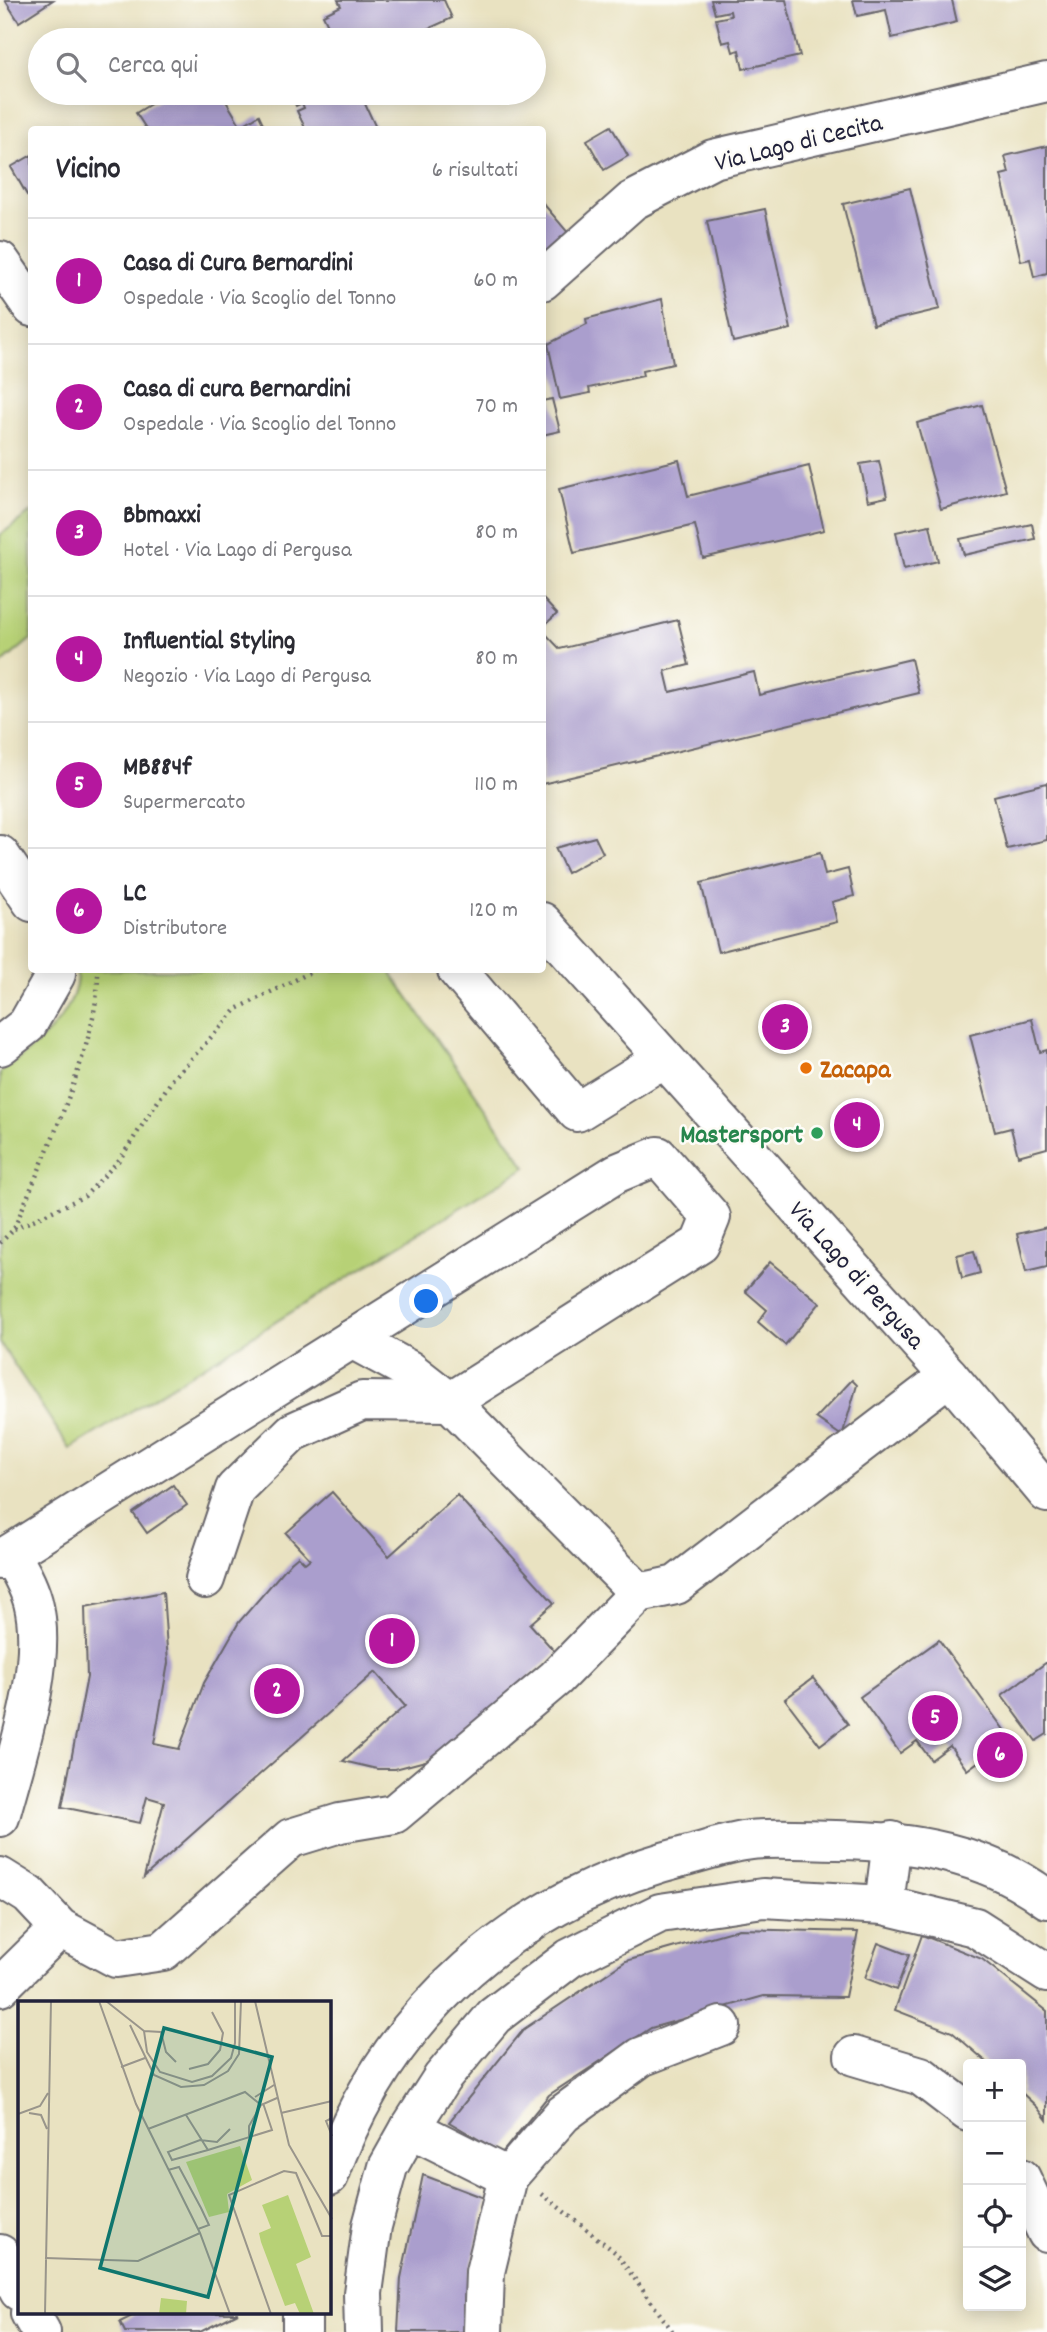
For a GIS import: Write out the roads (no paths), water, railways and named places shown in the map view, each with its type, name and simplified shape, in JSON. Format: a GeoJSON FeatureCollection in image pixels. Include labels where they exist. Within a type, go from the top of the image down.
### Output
{"type":"FeatureCollection","features":[{"type":"Feature","properties":{"kind":"street","name":"Via Lago di Cecita"},"geometry":{"type":"LineString","coordinates":[[546,277],[632,201],[713,159],[1047,82]]}},
{"type":"Feature","properties":{"kind":"street"},"geometry":{"type":"LineString","coordinates":[[0,261],[28,301]]}},
{"type":"Feature","properties":{"kind":"street"},"geometry":{"type":"LineString","coordinates":[[0,855],[28,896]]}},
{"type":"Feature","properties":{"kind":"street","name":"Via Lago di Pergusa"},"geometry":{"type":"LineString","coordinates":[[546,926],[949,1376],[1047,1493]]}},
{"type":"Feature","properties":{"kind":"street"},"geometry":{"type":"LineString","coordinates":[[0,1046],[27,1025],[57,973]]}},
{"type":"Feature","properties":{"kind":"street"},"geometry":{"type":"LineString","coordinates":[[460,973],[577,1112],[664,1058]]}},
{"type":"Feature","properties":{"kind":"street"},"geometry":{"type":"LineString","coordinates":[[0,1817],[24,1730],[37,1650],[34,1604],[24,1576],[5,1557],[617,1173],[658,1156],[711,1217],[700,1244],[450,1402],[362,1401],[293,1432],[235,1489],[205,1579]]}},
{"type":"Feature","properties":{"kind":"street"},"geometry":{"type":"LineString","coordinates":[[352,1339],[409,1370],[450,1402],[639,1593]]}},
{"type":"Feature","properties":{"kind":"street"},"geometry":{"type":"LineString","coordinates":[[0,1877],[29,1895],[60,1927],[116,1958],[163,1951],[291,1838],[340,1823],[394,1814],[556,1678],[639,1593],[676,1585],[949,1376]]}},
{"type":"Feature","properties":{"kind":"street"},"geometry":{"type":"LineString","coordinates":[[331,2170],[342,2138],[366,2093],[398,2045],[457,1976],[543,1911],[638,1868],[751,1840],[892,1841],[950,1853],[1024,1881],[1047,1899]]}},
{"type":"Feature","properties":{"kind":"street"},"geometry":{"type":"LineString","coordinates":[[884,1905],[892,1841]]}},
{"type":"Feature","properties":{"kind":"street"},"geometry":{"type":"LineString","coordinates":[[364,2332],[363,2292],[372,2226],[388,2167],[442,2078],[494,2016],[570,1958],[660,1913],[763,1898],[884,1905],[975,1927],[1047,1973]]}},
{"type":"Feature","properties":{"kind":"street"},"geometry":{"type":"LineString","coordinates":[[0,1987],[60,1927]]}},
{"type":"Feature","properties":{"kind":"street"},"geometry":{"type":"LineString","coordinates":[[483,2332],[485,2272],[508,2178],[562,2113],[641,2057],[721,2026]]}},
{"type":"Feature","properties":{"kind":"street"},"geometry":{"type":"LineString","coordinates":[[854,2056],[921,2076],[963,2108]]}},
{"type":"Feature","properties":{"kind":"street"},"geometry":{"type":"LineString","coordinates":[[410,2128],[508,2178]]}},
{"type":"Feature","properties":{"kind":"street"},"geometry":{"type":"LineString","coordinates":[[1024,2185],[1047,2233]]}},
{"type":"Feature","properties":{"kind":"street"},"geometry":{"type":"LineString","coordinates":[[0,2255],[18,2289]]}},
{"type":"Feature","properties":{"kind":"street"},"geometry":{"type":"LineString","coordinates":[[31,2314],[41,2332]]}},
{"type":"Feature","properties":{"kind":"street"},"geometry":{"type":"LineString","coordinates":[[302,2314],[302,2332]]}},
{"type":"Feature","properties":{"kind":"place","name":"Bbmaxxi"},"geometry":{"type":"Point","coordinates":[785,1027]}},
{"type":"Feature","properties":{"kind":"place","name":"Zacapa"},"geometry":{"type":"Point","coordinates":[806,1068]}},
{"type":"Feature","properties":{"kind":"place","name":"Influential Styling"},"geometry":{"type":"Point","coordinates":[857,1125]}},
{"type":"Feature","properties":{"kind":"place","name":"Mastersport"},"geometry":{"type":"Point","coordinates":[817,1133]}},
{"type":"Feature","properties":{"kind":"place","name":"Casa di Cura Bernardini"},"geometry":{"type":"Point","coordinates":[392,1641]}},
{"type":"Feature","properties":{"kind":"place","name":"Casa di cura Bernardini"},"geometry":{"type":"Point","coordinates":[277,1691]}},
{"type":"Feature","properties":{"kind":"place","name":"MB884f"},"geometry":{"type":"Point","coordinates":[935,1718]}},
{"type":"Feature","properties":{"kind":"place","name":"LC"},"geometry":{"type":"Point","coordinates":[1000,1755]}}]}
